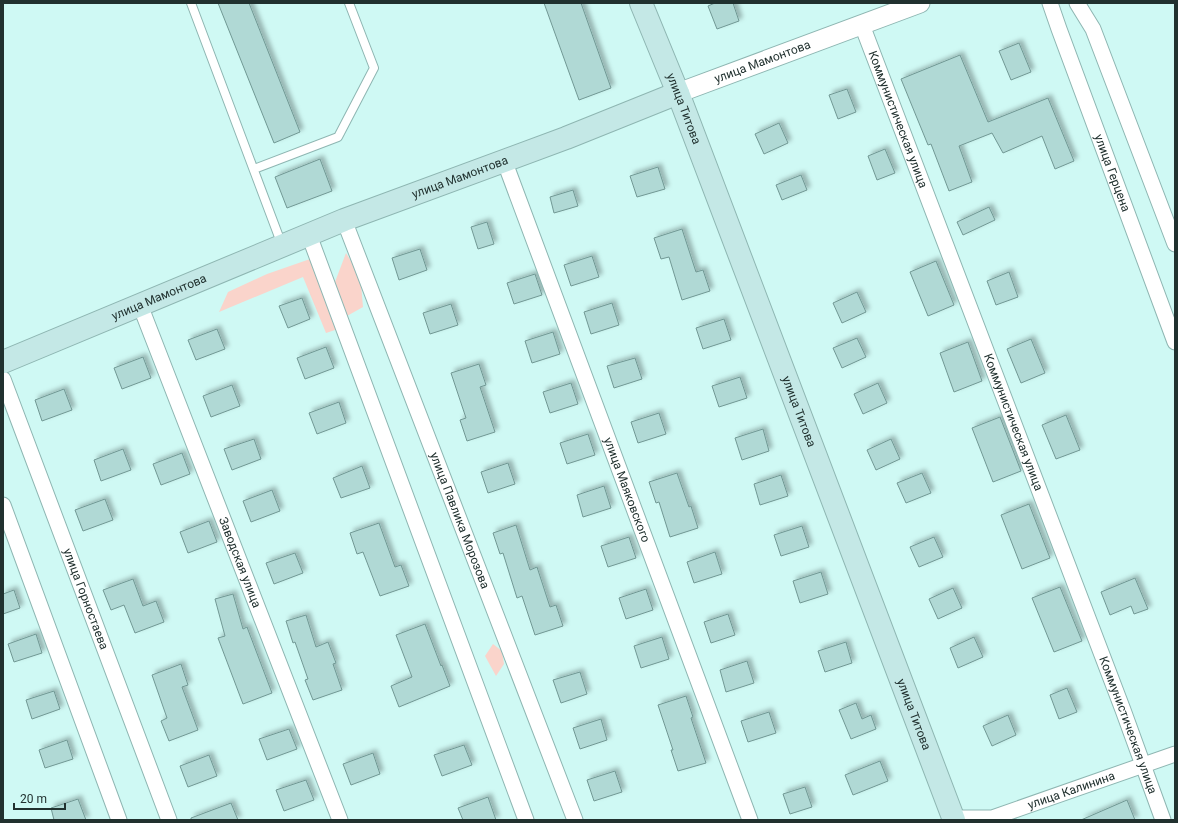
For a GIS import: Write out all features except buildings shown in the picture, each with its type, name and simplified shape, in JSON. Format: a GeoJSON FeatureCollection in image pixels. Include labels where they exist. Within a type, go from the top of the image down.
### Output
{"type":"FeatureCollection","features":[{"type":"Feature","properties":{"kind":"main road","name":"улица Титова"},"geometry":{"type":"LineString","coordinates":[[642,3],[678,93],[950,819]]}},
{"type":"Feature","properties":{"kind":"main road","name":"улица Мамонтова"},"geometry":{"type":"LineString","coordinates":[[3,362],[344,220],[566,138],[678,93]]}},
{"type":"Feature","properties":{"kind":"street","name":"улица Мамонтова"},"geometry":{"type":"LineString","coordinates":[[678,93],[920,3]]}},
{"type":"Feature","properties":{"kind":"street","name":"улица Герцена"},"geometry":{"type":"LineString","coordinates":[[1050,3],[1061,37],[1175,342]]}},
{"type":"Feature","properties":{"kind":"street"},"geometry":{"type":"LineString","coordinates":[[1077,3],[1093,29],[1175,244]]}},
{"type":"Feature","properties":{"kind":"street","name":"Коммунистическая улица"},"geometry":{"type":"LineString","coordinates":[[862,25],[1144,765],[1163,820]]}},
{"type":"Feature","properties":{"kind":"street","name":"улица Маяковского"},"geometry":{"type":"LineString","coordinates":[[504,160],[750,820]]}},
{"type":"Feature","properties":{"kind":"street","name":"улица Павлика Морозова"},"geometry":{"type":"LineString","coordinates":[[344,220],[575,820]]}},
{"type":"Feature","properties":{"kind":"street"},"geometry":{"type":"LineString","coordinates":[[309,234],[526,820]]}},
{"type":"Feature","properties":{"kind":"street","name":"Заводская улица"},"geometry":{"type":"LineString","coordinates":[[140,305],[340,820]]}},
{"type":"Feature","properties":{"kind":"street","name":"улица Горностаева"},"geometry":{"type":"LineString","coordinates":[[3,379],[169,820]]}},
{"type":"Feature","properties":{"kind":"street"},"geometry":{"type":"LineString","coordinates":[[3,505],[119,820]]}},
{"type":"Feature","properties":{"kind":"street","name":"улица Калинина"},"geometry":{"type":"LineString","coordinates":[[950,819],[992,818],[1175,754]]}},
{"type":"Feature","properties":{"kind":"lane"},"geometry":{"type":"LineString","coordinates":[[191,3],[282,246]]}},
{"type":"Feature","properties":{"kind":"lane"},"geometry":{"type":"LineString","coordinates":[[254,169],[338,137],[374,68],[348,3]]}},
{"type":"Feature","properties":{"kind":"shaded area"},"geometry":{"type":"Polygon","coordinates":[[[346,253],[354,266],[361,284],[363,307],[347,316],[335,282],[346,253]]]}},
{"type":"Feature","properties":{"kind":"shaded area"},"geometry":{"type":"Polygon","coordinates":[[[313,258],[338,329],[326,333],[303,277],[219,312],[228,292],[267,274],[313,258]]]}},
{"type":"Feature","properties":{"kind":"shaded area"},"geometry":{"type":"Polygon","coordinates":[[[493,644],[502,651],[504,664],[496,676],[485,656],[493,644]]]}}]}
